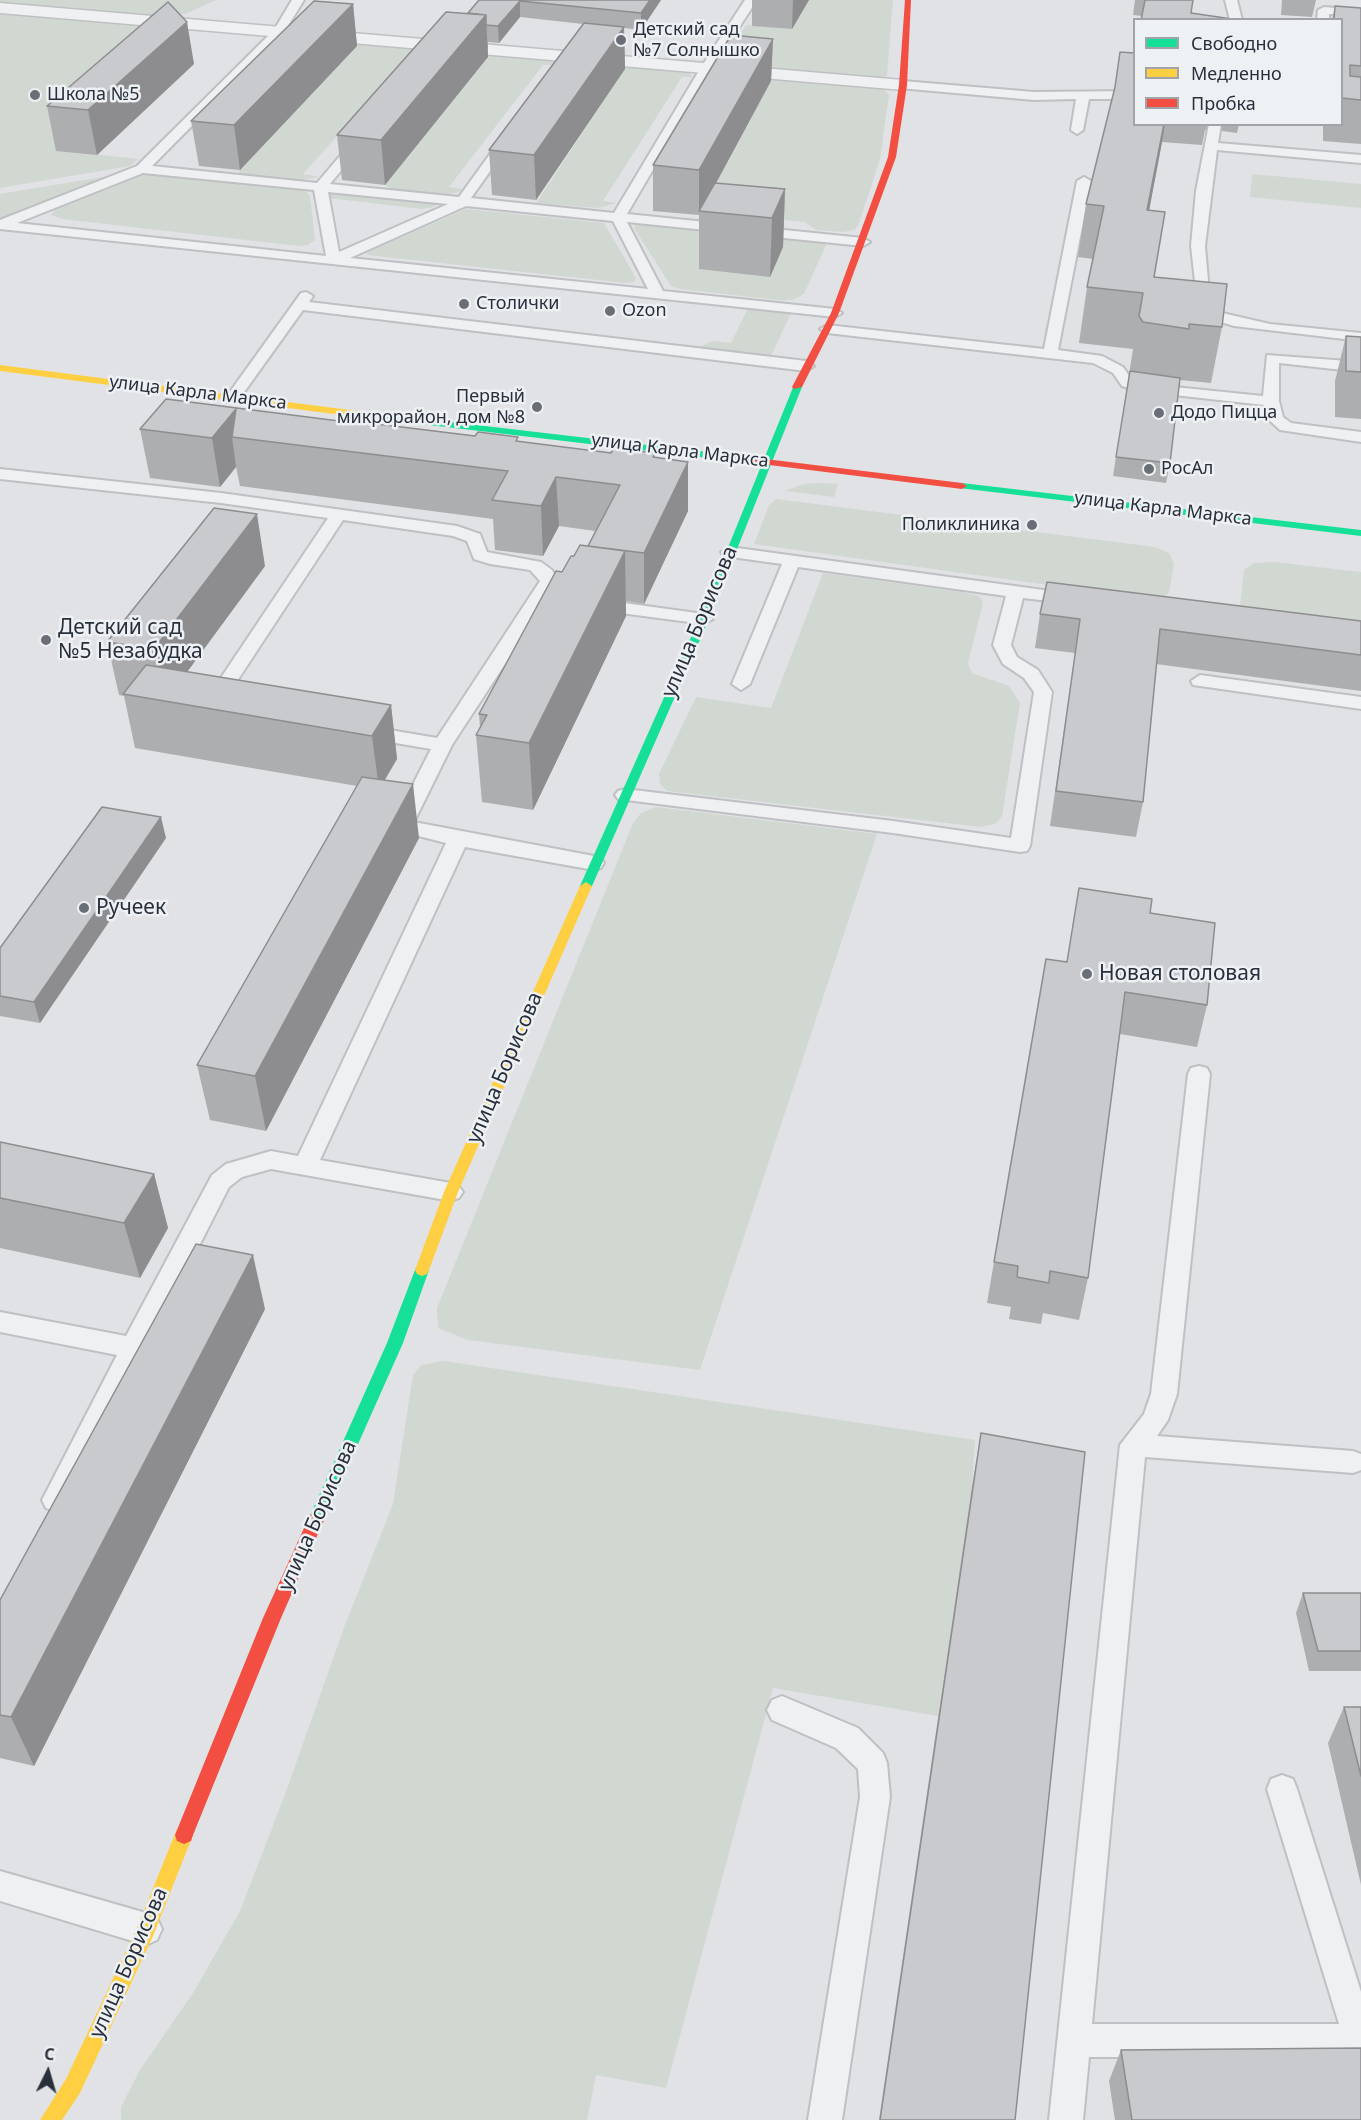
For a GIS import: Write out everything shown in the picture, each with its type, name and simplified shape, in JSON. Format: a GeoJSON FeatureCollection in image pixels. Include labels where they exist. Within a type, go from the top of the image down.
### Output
{"type":"FeatureCollection","features":[{"type":"Feature","properties":{"kind":"street","name":"улица Борисова"},"geometry":{"type":"LineString","coordinates":[[50,2120],[73,2086],[146,1929],[272,1618],[395,1342],[451,1192],[594,863],[704,619],[806,366],[835,312],[863,242],[892,157],[903,85],[908,0]]}},
{"type":"Feature","properties":{"kind":"street"},"geometry":{"type":"LineString","coordinates":[[0,8],[903,85]]}},
{"type":"Feature","properties":{"kind":"street","name":"улица Карла Маркса"},"geometry":{"type":"LineString","coordinates":[[0,368],[232,399],[1361,533]]}},
{"type":"Feature","properties":{"kind":"lane"},"geometry":{"type":"LineString","coordinates":[[0,225],[142,169],[279,32],[298,0]]}},
{"type":"Feature","properties":{"kind":"lane"},"geometry":{"type":"LineString","coordinates":[[618,218],[706,69],[751,0]]}},
{"type":"Feature","properties":{"kind":"lane"},"geometry":{"type":"LineString","coordinates":[[1231,0],[1236,18]]}},
{"type":"Feature","properties":{"kind":"lane"},"geometry":{"type":"LineString","coordinates":[[1323,18],[1324,10],[1361,13]]}},
{"type":"Feature","properties":{"kind":"lane"},"geometry":{"type":"LineString","coordinates":[[425,62],[440,45]]}},
{"type":"Feature","properties":{"kind":"lane"},"geometry":{"type":"LineString","coordinates":[[555,74],[568,56]]}},
{"type":"Feature","properties":{"kind":"lane"},"geometry":{"type":"LineString","coordinates":[[903,85],[1028,95],[1083,97],[1133,95]]}},
{"type":"Feature","properties":{"kind":"lane"},"geometry":{"type":"LineString","coordinates":[[1077,130],[1083,97]]}},
{"type":"Feature","properties":{"kind":"lane"},"geometry":{"type":"LineString","coordinates":[[1215,126],[1203,191],[1198,246],[1203,305],[1213,315],[1270,328],[1361,337]]}},
{"type":"Feature","properties":{"kind":"lane"},"geometry":{"type":"LineString","coordinates":[[326,273],[334,260],[461,203],[514,129]]}},
{"type":"Feature","properties":{"kind":"lane"},"geometry":{"type":"LineString","coordinates":[[320,187],[365,134]]}},
{"type":"Feature","properties":{"kind":"lane"},"geometry":{"type":"LineString","coordinates":[[1213,146],[1361,159]]}},
{"type":"Feature","properties":{"kind":"lane"},"geometry":{"type":"LineString","coordinates":[[142,169],[863,242]]}},
{"type":"Feature","properties":{"kind":"lane"},"geometry":{"type":"LineString","coordinates":[[1050,354],[1084,180]]}},
{"type":"Feature","properties":{"kind":"lane"},"geometry":{"type":"LineString","coordinates":[[320,187],[334,260]]}},
{"type":"Feature","properties":{"kind":"lane"},"geometry":{"type":"LineString","coordinates":[[618,218],[657,293]]}},
{"type":"Feature","properties":{"kind":"lane"},"geometry":{"type":"LineString","coordinates":[[0,225],[835,312]]}},
{"type":"Feature","properties":{"kind":"lane"},"geometry":{"type":"LineString","coordinates":[[232,399],[303,301],[806,366]]}},
{"type":"Feature","properties":{"kind":"lane"},"geometry":{"type":"LineString","coordinates":[[1270,328],[1271,401],[1276,419],[1286,427],[1361,437]]}},
{"type":"Feature","properties":{"kind":"lane"},"geometry":{"type":"LineString","coordinates":[[827,329],[1097,360],[1110,364],[1118,370],[1127,383],[1143,388],[1271,401]]}},
{"type":"Feature","properties":{"kind":"lane"},"geometry":{"type":"LineString","coordinates":[[1272,358],[1361,368]]}},
{"type":"Feature","properties":{"kind":"lane"},"geometry":{"type":"LineString","coordinates":[[0,474],[221,498],[466,534],[474,538],[480,555],[490,559],[535,566],[546,574],[549,581],[442,745],[402,826],[458,839],[594,863]]}},
{"type":"Feature","properties":{"kind":"lane"},"geometry":{"type":"LineString","coordinates":[[235,708],[212,704],[339,514]]}},
{"type":"Feature","properties":{"kind":"lane"},"geometry":{"type":"LineString","coordinates":[[730,552],[1096,603]]}},
{"type":"Feature","properties":{"kind":"lane"},"geometry":{"type":"LineString","coordinates":[[741,684],[792,560]]}},
{"type":"Feature","properties":{"kind":"lane"},"geometry":{"type":"LineString","coordinates":[[625,795],[893,827],[1020,846],[1043,692],[1031,674],[1009,660],[1002,645],[1016,592]]}},
{"type":"Feature","properties":{"kind":"lane"},"geometry":{"type":"LineString","coordinates":[[540,597],[704,619]]}},
{"type":"Feature","properties":{"kind":"lane"},"geometry":{"type":"LineString","coordinates":[[1200,681],[1361,703]]}},
{"type":"Feature","properties":{"kind":"lane"},"geometry":{"type":"LineString","coordinates":[[350,729],[442,745]]}},
{"type":"Feature","properties":{"kind":"lane"},"geometry":{"type":"LineString","coordinates":[[305,1166],[458,839]]}},
{"type":"Feature","properties":{"kind":"lane"},"geometry":{"type":"LineString","coordinates":[[1066,2120],[1133,1445],[1155,1419],[1164,1394],[1199,1074]]}},
{"type":"Feature","properties":{"kind":"lane"},"geometry":{"type":"LineString","coordinates":[[43,1527],[220,1181],[234,1170],[271,1160],[451,1192]]}},
{"type":"Feature","properties":{"kind":"lane"},"geometry":{"type":"LineString","coordinates":[[0,1322],[133,1348]]}},
{"type":"Feature","properties":{"kind":"lane"},"geometry":{"type":"LineString","coordinates":[[1133,1445],[1353,1462]]}},
{"type":"Feature","properties":{"kind":"lane"},"geometry":{"type":"LineString","coordinates":[[782,1710],[847,1738],[872,1763],[875,1797],[825,2120]]}},
{"type":"Feature","properties":{"kind":"lane"},"geometry":{"type":"LineString","coordinates":[[1075,2040],[1360,2041],[1282,1789]]}},
{"type":"Feature","properties":{"kind":"lane"},"geometry":{"type":"LineString","coordinates":[[0,1886],[146,1929]]}},
{"type":"Feature","properties":{"kind":"shaded area"},"geometry":{"type":"Polygon","coordinates":[[[0,0],[216,0],[185,14],[165,17],[0,4],[0,0]]]}},
{"type":"Feature","properties":{"kind":"shaded area"},"geometry":{"type":"Polygon","coordinates":[[[809,0],[893,0],[887,76],[881,79],[736,68],[723,62],[746,25],[792,29],[809,0]]]}},
{"type":"Feature","properties":{"kind":"shaded area"},"geometry":{"type":"Polygon","coordinates":[[[0,13],[190,29],[57,150],[138,159],[130,166],[0,188],[0,13]]]}},
{"type":"Feature","properties":{"kind":"shaded area"},"geometry":{"type":"Polygon","coordinates":[[[361,42],[422,47],[409,56],[303,174],[319,177],[296,181],[239,174],[239,170],[361,42]]]}},
{"type":"Feature","properties":{"kind":"shaded area"},"geometry":{"type":"Polygon","coordinates":[[[492,53],[554,60],[555,63],[554,65],[543,65],[449,187],[463,189],[459,192],[444,195],[391,189],[385,185],[492,53]]]}},
{"type":"Feature","properties":{"kind":"shaded area"},"geometry":{"type":"Polygon","coordinates":[[[627,66],[687,71],[693,77],[682,77],[603,201],[617,203],[598,208],[536,203],[627,66]]]}},
{"type":"Feature","properties":{"kind":"shaded area"},"geometry":{"type":"Polygon","coordinates":[[[782,78],[874,86],[885,90],[889,95],[880,159],[858,226],[854,230],[843,232],[816,230],[805,222],[735,215],[720,221],[699,215],[771,81],[782,78]]]}},
{"type":"Feature","properties":{"kind":"shaded area"},"geometry":{"type":"Polygon","coordinates":[[[145,174],[297,188],[310,196],[315,240],[308,245],[299,246],[62,219],[51,215],[55,210],[145,174]]]}},
{"type":"Feature","properties":{"kind":"shaded area"},"geometry":{"type":"Polygon","coordinates":[[[1252,174],[1361,184],[1361,208],[1250,197],[1252,174]]]}},
{"type":"Feature","properties":{"kind":"shaded area"},"geometry":{"type":"Polygon","coordinates":[[[103,177],[109,179],[0,219],[0,194],[103,177]]]}},
{"type":"Feature","properties":{"kind":"shaded area"},"geometry":{"type":"Polygon","coordinates":[[[330,194],[436,204],[434,207],[422,209],[328,198],[330,194]]]}},
{"type":"Feature","properties":{"kind":"shaded area"},"geometry":{"type":"Polygon","coordinates":[[[466,209],[604,223],[636,278],[634,282],[626,283],[367,255],[368,252],[466,209]]]}},
{"type":"Feature","properties":{"kind":"shaded area"},"geometry":{"type":"Polygon","coordinates":[[[651,224],[828,241],[804,294],[793,300],[778,300],[680,289],[671,286],[634,228],[635,225],[651,224]]]}},
{"type":"Feature","properties":{"kind":"shaded area"},"geometry":{"type":"Polygon","coordinates":[[[748,308],[791,313],[771,356],[697,348],[713,341],[731,343],[748,308]]]}},
{"type":"Feature","properties":{"kind":"shaded area"},"geometry":{"type":"Polygon","coordinates":[[[804,484],[838,484],[834,497],[785,491],[804,484]]]}},
{"type":"Feature","properties":{"kind":"shaded area"},"geometry":{"type":"Polygon","coordinates":[[[776,499],[1155,547],[1169,553],[1174,564],[1169,592],[1163,599],[1148,599],[754,544],[769,505],[776,499]]]}},
{"type":"Feature","properties":{"kind":"shaded area"},"geometry":{"type":"Polygon","coordinates":[[[1273,562],[1361,572],[1361,635],[1247,615],[1240,606],[1244,570],[1254,563],[1273,562]]]}},
{"type":"Feature","properties":{"kind":"shaded area"},"geometry":{"type":"Polygon","coordinates":[[[823,573],[979,596],[983,602],[968,664],[972,673],[1009,686],[1020,703],[1002,816],[995,824],[981,827],[667,791],[660,784],[659,774],[696,697],[771,708],[823,573]]]}},
{"type":"Feature","properties":{"kind":"shaded area"},"geometry":{"type":"Polygon","coordinates":[[[656,807],[877,834],[700,1370],[468,1340],[438,1328],[437,1308],[633,823],[641,813],[656,807]]]}},
{"type":"Feature","properties":{"kind":"shaded area"},"geometry":{"type":"Polygon","coordinates":[[[444,1361],[975,1440],[972,1486],[938,1716],[773,1688],[666,2088],[596,2075],[587,2120],[121,2120],[121,2107],[140,2070],[193,1993],[240,1911],[284,1797],[345,1625],[393,1504],[413,1375],[421,1365],[444,1361]]]}},
{"type":"Feature","properties":{"kind":"building"},"geometry":{"type":"Polygon","coordinates":[[[479,0],[650,0],[641,13],[520,1],[498,26],[486,25],[486,15],[468,13],[479,0]]]}},
{"type":"Feature","properties":{"kind":"building"},"geometry":{"type":"Polygon","coordinates":[[[1145,0],[1193,0],[1191,13],[1225,18],[1141,18],[1145,0]]]}},
{"type":"Feature","properties":{"kind":"building"},"geometry":{"type":"Polygon","coordinates":[[[314,1],[353,4],[234,125],[191,121],[314,1]]]}},
{"type":"Feature","properties":{"kind":"building"},"geometry":{"type":"Polygon","coordinates":[[[168,2],[187,22],[88,110],[47,106],[168,2]]]}},
{"type":"Feature","properties":{"kind":"building"},"geometry":{"type":"Polygon","coordinates":[[[1335,6],[1361,8],[1361,66],[1350,65],[1350,76],[1361,77],[1361,100],[1343,98],[1343,18],[1334,18],[1335,6]]]}},
{"type":"Feature","properties":{"kind":"building"},"geometry":{"type":"Polygon","coordinates":[[[446,12],[486,15],[381,140],[337,135],[446,12]]]}},
{"type":"Feature","properties":{"kind":"building"},"geometry":{"type":"Polygon","coordinates":[[[584,23],[624,27],[534,155],[489,150],[584,23]]]}},
{"type":"Feature","properties":{"kind":"building"},"geometry":{"type":"Polygon","coordinates":[[[731,35],[773,39],[699,170],[653,165],[731,35]]]}},
{"type":"Feature","properties":{"kind":"building"},"geometry":{"type":"Polygon","coordinates":[[[1120,52],[1133,53],[1133,126],[1164,126],[1147,210],[1165,212],[1154,277],[1227,284],[1222,327],[1189,324],[1189,329],[1143,322],[1139,316],[1143,293],[1087,287],[1104,206],[1086,204],[1115,87],[1120,52]]]}},
{"type":"Feature","properties":{"kind":"building"},"geometry":{"type":"Polygon","coordinates":[[[715,183],[785,189],[772,218],[699,211],[715,183]]]}},
{"type":"Feature","properties":{"kind":"building"},"geometry":{"type":"Polygon","coordinates":[[[1346,336],[1361,337],[1361,372],[1346,371],[1346,336]]]}},
{"type":"Feature","properties":{"kind":"building"},"geometry":{"type":"Polygon","coordinates":[[[1130,371],[1180,378],[1170,463],[1116,457],[1130,371]]]}},
{"type":"Feature","properties":{"kind":"building"},"geometry":{"type":"Polygon","coordinates":[[[166,399],[339,421],[342,416],[379,420],[377,424],[475,436],[478,432],[518,437],[516,441],[611,453],[614,448],[655,453],[653,457],[688,462],[644,553],[588,546],[620,485],[556,477],[541,506],[492,500],[508,471],[232,437],[236,409],[212,438],[140,429],[166,399]]]}},
{"type":"Feature","properties":{"kind":"building"},"geometry":{"type":"Polygon","coordinates":[[[214,508],[257,514],[154,649],[107,642],[214,508]]]}},
{"type":"Feature","properties":{"kind":"building"},"geometry":{"type":"Polygon","coordinates":[[[580,545],[625,551],[529,743],[476,735],[487,715],[479,714],[556,571],[562,572],[580,545]]]}},
{"type":"Feature","properties":{"kind":"building"},"geometry":{"type":"Polygon","coordinates":[[[1047,582],[1361,621],[1361,655],[1160,629],[1143,802],[1056,791],[1080,619],[1040,614],[1047,582]]]}},
{"type":"Feature","properties":{"kind":"building"},"geometry":{"type":"Polygon","coordinates":[[[146,665],[391,705],[372,736],[123,694],[146,665]]]}},
{"type":"Feature","properties":{"kind":"building"},"geometry":{"type":"Polygon","coordinates":[[[362,777],[413,784],[255,1076],[197,1065],[362,777]]]}},
{"type":"Feature","properties":{"kind":"building","name":"Ручеек"},"geometry":{"type":"Polygon","coordinates":[[[102,807],[161,817],[34,1002],[0,996],[0,948],[102,807]]]}},
{"type":"Feature","properties":{"kind":"building"},"geometry":{"type":"Polygon","coordinates":[[[1079,888],[1152,899],[1150,913],[1215,923],[1207,1005],[1125,992],[1088,1278],[1050,1271],[1049,1283],[1017,1277],[1018,1266],[994,1262],[1046,959],[1067,962],[1079,888]]]}},
{"type":"Feature","properties":{"kind":"building"},"geometry":{"type":"Polygon","coordinates":[[[0,1142],[154,1174],[124,1223],[0,1198],[0,1142]]]}},
{"type":"Feature","properties":{"kind":"building"},"geometry":{"type":"Polygon","coordinates":[[[196,1244],[253,1255],[11,1717],[0,1715],[0,1600],[196,1244]]]}},
{"type":"Feature","properties":{"kind":"building"},"geometry":{"type":"Polygon","coordinates":[[[981,1433],[1085,1452],[1015,2120],[880,2120],[981,1433]]]}},
{"type":"Feature","properties":{"kind":"building"},"geometry":{"type":"Polygon","coordinates":[[[1303,1593],[1361,1593],[1361,1651],[1318,1651],[1303,1593]]]}},
{"type":"Feature","properties":{"kind":"building"},"geometry":{"type":"Polygon","coordinates":[[[1344,1707],[1361,1707],[1361,1776],[1344,1707]]]}},
{"type":"Feature","properties":{"kind":"building"},"geometry":{"type":"Polygon","coordinates":[[[1361,2048],[1361,2120],[1132,2120],[1121,2050],[1361,2048]]]}},
{"type":"Feature","properties":{"kind":"traffic: fast"},"geometry":{"type":"LineString","coordinates":[[586,886],[704,619],[797,387]]}},
{"type":"Feature","properties":{"kind":"traffic: fast"},"geometry":{"type":"LineString","coordinates":[[373,416],[708,455]]}},
{"type":"Feature","properties":{"kind":"traffic: fast"},"geometry":{"type":"LineString","coordinates":[[962,486],[1361,533]]}},
{"type":"Feature","properties":{"kind":"traffic: fast"},"geometry":{"type":"LineString","coordinates":[[316,1520],[395,1343],[422,1270]]}},
{"type":"Feature","properties":{"kind":"traffic: slow"},"geometry":{"type":"LineString","coordinates":[[0,368],[373,416]]}},
{"type":"Feature","properties":{"kind":"traffic: slow"},"geometry":{"type":"LineString","coordinates":[[422,1270],[451,1192],[586,886]]}},
{"type":"Feature","properties":{"kind":"traffic: slow"},"geometry":{"type":"LineString","coordinates":[[50,2120],[73,2086],[146,1929],[184,1835]]}},
{"type":"Feature","properties":{"kind":"traffic: jam"},"geometry":{"type":"LineString","coordinates":[[797,387],[835,313],[892,157],[903,85],[908,0]]}},
{"type":"Feature","properties":{"kind":"traffic: jam"},"geometry":{"type":"LineString","coordinates":[[708,455],[962,486]]}},
{"type":"Feature","properties":{"kind":"traffic: jam"},"geometry":{"type":"LineString","coordinates":[[184,1835],[272,1618],[316,1520]]}},
{"type":"Feature","properties":{"kind":"place","name":"Детский сад №7 Солнышко"},"geometry":{"type":"Point","coordinates":[621,40]}},
{"type":"Feature","properties":{"kind":"place","name":"Школа №5"},"geometry":{"type":"Point","coordinates":[35,95]}},
{"type":"Feature","properties":{"kind":"place","name":"Столички"},"geometry":{"type":"Point","coordinates":[464,304]}},
{"type":"Feature","properties":{"kind":"place","name":"Ozon"},"geometry":{"type":"Point","coordinates":[610,311]}},
{"type":"Feature","properties":{"kind":"place","name":"Первый микрорайон, дом №8"},"geometry":{"type":"Point","coordinates":[537,407]}},
{"type":"Feature","properties":{"kind":"place","name":"Додо Пицца"},"geometry":{"type":"Point","coordinates":[1159,413]}},
{"type":"Feature","properties":{"kind":"place","name":"РосАл"},"geometry":{"type":"Point","coordinates":[1149,469]}},
{"type":"Feature","properties":{"kind":"place","name":"Поликлиника"},"geometry":{"type":"Point","coordinates":[1032,525]}},
{"type":"Feature","properties":{"kind":"place","name":"Детский сад №5 Незабудка"},"geometry":{"type":"Point","coordinates":[46,640]}},
{"type":"Feature","properties":{"kind":"place","name":"Ручеек"},"geometry":{"type":"Point","coordinates":[84,908]}},
{"type":"Feature","properties":{"kind":"place","name":"Новая столовая"},"geometry":{"type":"Point","coordinates":[1087,974]}}]}
